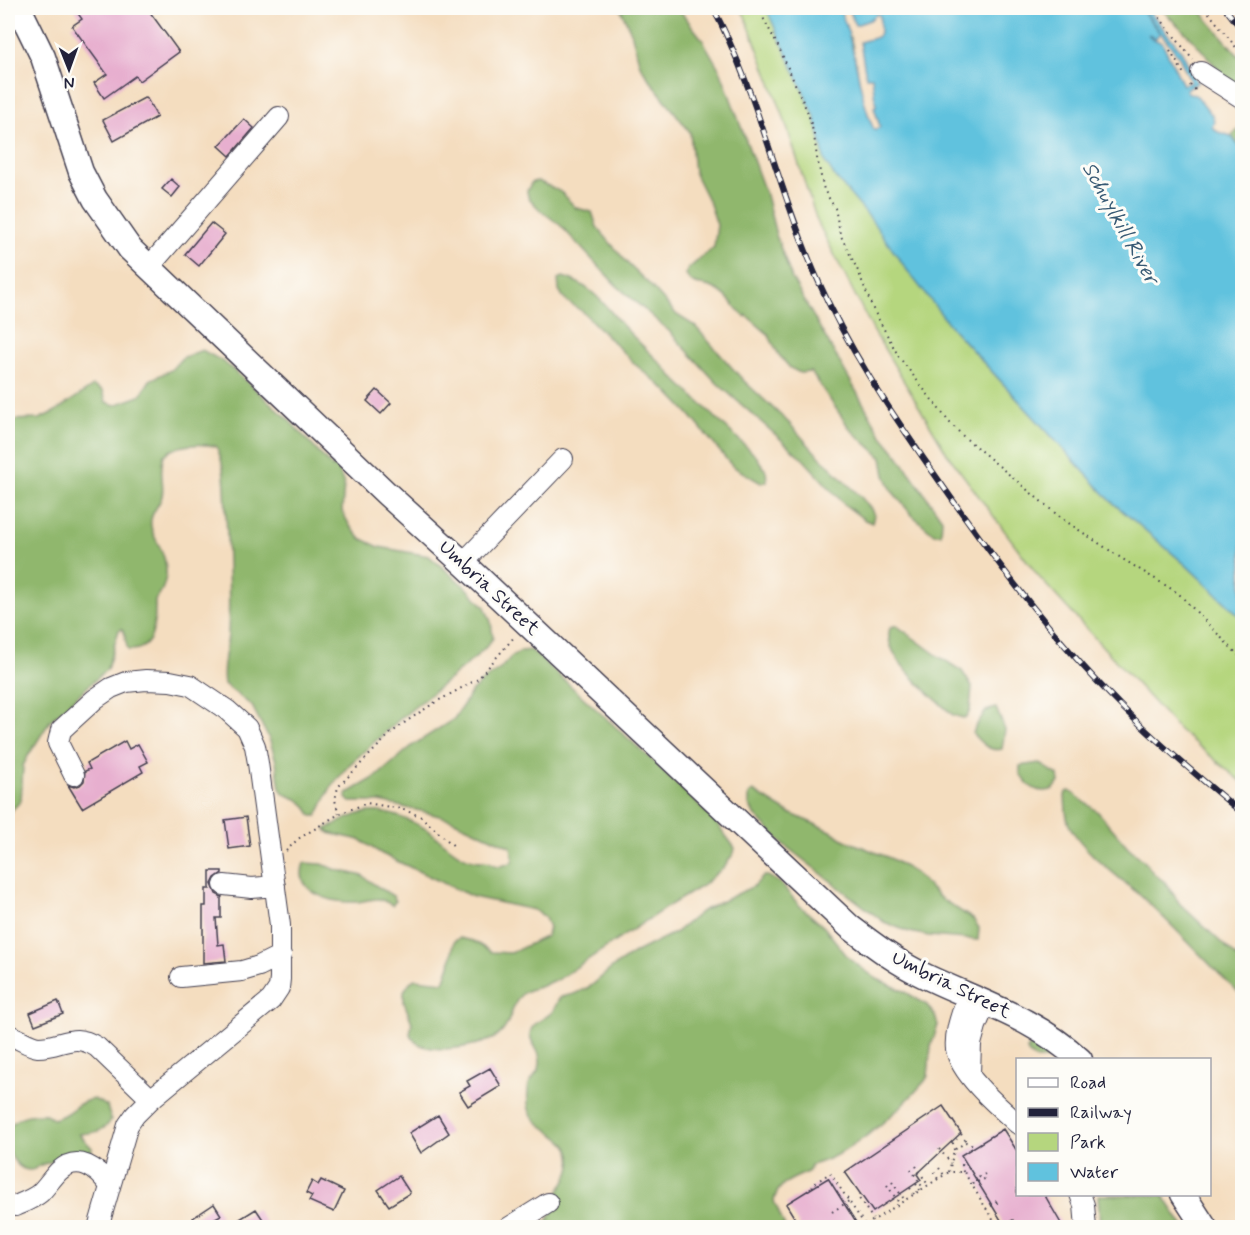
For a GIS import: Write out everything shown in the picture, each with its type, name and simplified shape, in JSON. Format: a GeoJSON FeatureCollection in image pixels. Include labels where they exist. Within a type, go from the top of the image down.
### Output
{"type":"FeatureCollection","features":[{"type":"Feature","properties":{"kind":"main road","name":"Umbria Street"},"geometry":{"type":"LineString","coordinates":[[19,8],[43,57],[69,140],[88,187],[122,239],[149,267],[387,494],[463,562],[850,927],[900,962],[927,977],[1047,1032],[1079,1058]]}},
{"type":"Feature","properties":{"kind":"main road"},"geometry":{"type":"LineString","coordinates":[[1186,1200],[1205,1227]]}},
{"type":"Feature","properties":{"kind":"street"},"geometry":{"type":"LineString","coordinates":[[1201,72],[1242,98]]}},
{"type":"Feature","properties":{"kind":"street"},"geometry":{"type":"LineString","coordinates":[[149,267],[279,117]]}},
{"type":"Feature","properties":{"kind":"street"},"geometry":{"type":"LineString","coordinates":[[463,562],[563,459]]}},
{"type":"Feature","properties":{"kind":"street"},"geometry":{"type":"LineString","coordinates":[[74,775],[60,747],[59,734],[95,699],[111,688],[126,682],[170,681],[190,685],[240,720],[252,737],[258,763],[273,864],[281,955],[279,988],[271,1000],[151,1099],[135,1115],[129,1125],[98,1227]]}},
{"type":"Feature","properties":{"kind":"street"},"geometry":{"type":"LineString","coordinates":[[224,885],[252,888],[275,886]]}},
{"type":"Feature","properties":{"kind":"street"},"geometry":{"type":"LineString","coordinates":[[181,977],[242,971],[260,966],[281,955]]}},
{"type":"Feature","properties":{"kind":"street"},"geometry":{"type":"LineString","coordinates":[[977,998],[958,1030],[956,1049],[964,1067],[983,1091],[1016,1123]]}},
{"type":"Feature","properties":{"kind":"street"},"geometry":{"type":"LineString","coordinates":[[8,1035],[34,1046],[46,1046],[75,1039],[89,1042],[106,1055],[151,1099]]}},
{"type":"Feature","properties":{"kind":"street"},"geometry":{"type":"LineString","coordinates":[[15,1206],[40,1193],[58,1172],[72,1164],[89,1165],[96,1169],[110,1186]]}},
{"type":"Feature","properties":{"kind":"street"},"geometry":{"type":"LineString","coordinates":[[1081,1196],[1086,1227]]}},
{"type":"Feature","properties":{"kind":"street"},"geometry":{"type":"LineString","coordinates":[[508,1227],[548,1203]]}},
{"type":"Feature","properties":{"kind":"path"},"geometry":{"type":"LineString","coordinates":[[758,8],[780,50],[808,113],[821,178],[829,200],[835,208],[840,234],[873,309],[899,357],[949,423],[963,436],[1067,522],[1178,593],[1242,659]]}},
{"type":"Feature","properties":{"kind":"path"},"geometry":{"type":"LineString","coordinates":[[1152,8],[1184,46],[1201,72]]}},
{"type":"Feature","properties":{"kind":"path"},"geometry":{"type":"LineString","coordinates":[[1205,8],[1242,55]]}},
{"type":"Feature","properties":{"kind":"path"},"geometry":{"type":"LineString","coordinates":[[339,814],[335,800],[338,787],[391,733],[434,703],[478,680],[526,623]]}},
{"type":"Feature","properties":{"kind":"path"},"geometry":{"type":"LineString","coordinates":[[273,864],[298,839],[339,814],[367,803],[401,808],[420,816],[455,847]]}},
{"type":"Feature","properties":{"kind":"path"},"geometry":{"type":"LineString","coordinates":[[961,1134],[966,1142],[976,1146]]}},
{"type":"Feature","properties":{"kind":"path"},"geometry":{"type":"LineString","coordinates":[[949,1172],[954,1150],[953,1143],[957,1139]]}},
{"type":"Feature","properties":{"kind":"path"},"geometry":{"type":"LineString","coordinates":[[954,1150],[966,1142]]}},
{"type":"Feature","properties":{"kind":"path"},"geometry":{"type":"LineString","coordinates":[[939,1149],[951,1163]]}},
{"type":"Feature","properties":{"kind":"path"},"geometry":{"type":"LineString","coordinates":[[966,1163],[962,1165],[963,1172],[998,1227]]}},
{"type":"Feature","properties":{"kind":"path"},"geometry":{"type":"LineString","coordinates":[[916,1166],[928,1185]]}},
{"type":"Feature","properties":{"kind":"path"},"geometry":{"type":"LineString","coordinates":[[861,1227],[866,1226],[949,1172],[963,1172],[968,1167]]}},
{"type":"Feature","properties":{"kind":"path"},"geometry":{"type":"LineString","coordinates":[[939,1168],[944,1175]]}},
{"type":"Feature","properties":{"kind":"path"},"geometry":{"type":"LineString","coordinates":[[910,1169],[922,1189]]}},
{"type":"Feature","properties":{"kind":"path"},"geometry":{"type":"LineString","coordinates":[[933,1172],[938,1179]]}},
{"type":"Feature","properties":{"kind":"path"},"geometry":{"type":"LineString","coordinates":[[813,1187],[812,1185],[830,1173],[866,1226]]}},
{"type":"Feature","properties":{"kind":"path"},"geometry":{"type":"LineString","coordinates":[[972,1185],[976,1179],[986,1176]]}},
{"type":"Feature","properties":{"kind":"path"},"geometry":{"type":"LineString","coordinates":[[892,1182],[905,1200]]}},
{"type":"Feature","properties":{"kind":"path"},"geometry":{"type":"LineString","coordinates":[[833,1186],[837,1183]]}},
{"type":"Feature","properties":{"kind":"path"},"geometry":{"type":"LineString","coordinates":[[916,1184],[922,1189]]}},
{"type":"Feature","properties":{"kind":"path"},"geometry":{"type":"LineString","coordinates":[[887,1185],[899,1203]]}},
{"type":"Feature","properties":{"kind":"path"},"geometry":{"type":"LineString","coordinates":[[910,1188],[914,1194]]}},
{"type":"Feature","properties":{"kind":"path"},"geometry":{"type":"LineString","coordinates":[[837,1192],[841,1189]]}},
{"type":"Feature","properties":{"kind":"path"},"geometry":{"type":"LineString","coordinates":[[979,1196],[984,1193]]}},
{"type":"Feature","properties":{"kind":"path"},"geometry":{"type":"LineString","coordinates":[[861,1195],[858,1197],[874,1220]]}},
{"type":"Feature","properties":{"kind":"path"},"geometry":{"type":"LineString","coordinates":[[982,1202],[988,1199]]}},
{"type":"Feature","properties":{"kind":"path"},"geometry":{"type":"LineString","coordinates":[[986,1209],[1000,1200]]}},
{"type":"Feature","properties":{"kind":"path"},"geometry":{"type":"LineString","coordinates":[[832,1212],[849,1201]]}},
{"type":"Feature","properties":{"kind":"path"},"geometry":{"type":"LineString","coordinates":[[886,1203],[890,1210]]}},
{"type":"Feature","properties":{"kind":"path"},"geometry":{"type":"LineString","coordinates":[[880,1207],[884,1214]]}},
{"type":"Feature","properties":{"kind":"path"},"geometry":{"type":"LineString","coordinates":[[990,1215],[995,1212]]}},
{"type":"Feature","properties":{"kind":"path"},"geometry":{"type":"LineString","coordinates":[[852,1216],[857,1213]]}},
{"type":"Feature","properties":{"kind":"path"},"geometry":{"type":"LineString","coordinates":[[994,1221],[999,1217]]}},
{"type":"Feature","properties":{"kind":"path"},"geometry":{"type":"LineString","coordinates":[[856,1222],[861,1219]]}},
{"type":"Feature","properties":{"kind":"path"},"geometry":{"type":"LineString","coordinates":[[1007,1227],[1015,1224],[1012,1227]]}},
{"type":"Feature","properties":{"kind":"green space"},"geometry":{"type":"Polygon","coordinates":[[[620,8],[678,8],[702,39],[721,72],[766,195],[776,235],[792,279],[882,436],[942,519],[941,534],[934,534],[912,515],[892,491],[885,475],[882,458],[850,429],[811,372],[800,373],[790,368],[779,355],[768,334],[746,315],[745,317],[723,294],[713,288],[694,283],[688,278],[686,274],[688,269],[714,247],[717,225],[710,204],[694,172],[690,132],[640,65],[631,32],[620,8]]]}},
{"type":"Feature","properties":{"kind":"green space"},"geometry":{"type":"Polygon","coordinates":[[[740,8],[839,8],[852,43],[865,111],[952,328],[1111,501],[1186,565],[1242,618],[1242,782],[1179,730],[1039,577],[948,455],[873,330],[817,221],[782,112],[740,8]]]}},
{"type":"Feature","properties":{"kind":"green space"},"geometry":{"type":"Polygon","coordinates":[[[1160,8],[1198,8],[1242,60],[1242,91],[1227,82],[1193,40],[1160,8]]]}},
{"type":"Feature","properties":{"kind":"green space"},"geometry":{"type":"Polygon","coordinates":[[[1242,126],[1242,150],[1231,136],[1242,126]]]}},
{"type":"Feature","properties":{"kind":"green space"},"geometry":{"type":"Polygon","coordinates":[[[538,181],[561,192],[576,208],[592,212],[597,227],[629,265],[677,315],[695,326],[743,380],[789,423],[861,497],[874,515],[872,523],[845,505],[803,459],[717,383],[669,331],[616,285],[560,225],[540,210],[528,197],[527,191],[532,182],[538,181]]]}},
{"type":"Feature","properties":{"kind":"green space"},"geometry":{"type":"Polygon","coordinates":[[[563,277],[592,292],[674,378],[756,456],[766,471],[767,481],[761,483],[732,466],[667,391],[636,365],[583,312],[565,300],[559,290],[558,279],[563,277]]]}},
{"type":"Feature","properties":{"kind":"green space"},"geometry":{"type":"Polygon","coordinates":[[[202,350],[224,362],[256,390],[287,418],[333,468],[334,465],[338,469],[344,484],[342,511],[360,538],[379,547],[429,556],[485,607],[491,622],[493,638],[475,658],[400,719],[349,765],[331,787],[317,816],[312,816],[305,805],[284,794],[280,788],[270,741],[252,706],[224,684],[229,604],[222,462],[216,446],[196,444],[176,448],[164,455],[162,496],[151,522],[153,533],[164,558],[166,578],[155,600],[154,625],[149,640],[144,646],[128,650],[123,631],[119,630],[107,669],[50,721],[28,756],[23,766],[21,801],[8,814],[8,420],[39,419],[54,412],[93,386],[103,391],[106,402],[115,405],[140,396],[150,380],[171,370],[182,358],[202,350]]]}},
{"type":"Feature","properties":{"kind":"green space"},"geometry":{"type":"Polygon","coordinates":[[[897,626],[962,671],[972,687],[970,710],[967,717],[953,715],[911,676],[893,651],[889,639],[890,628],[897,626]]]}},
{"type":"Feature","properties":{"kind":"green space"},"geometry":{"type":"Polygon","coordinates":[[[531,650],[651,759],[714,820],[735,848],[734,853],[724,867],[702,886],[557,980],[522,994],[505,1028],[496,1037],[488,1041],[450,1049],[425,1046],[416,1042],[410,1034],[412,1023],[404,1002],[404,991],[410,982],[415,979],[444,982],[450,965],[454,941],[460,938],[473,941],[491,952],[511,953],[547,936],[549,927],[544,916],[534,910],[473,897],[382,854],[360,840],[329,833],[326,829],[358,815],[369,812],[383,813],[399,816],[420,826],[460,855],[498,866],[511,863],[513,859],[511,847],[450,819],[380,802],[350,802],[346,798],[348,793],[376,777],[413,745],[454,719],[472,691],[499,670],[511,657],[521,651],[531,650]]]}},
{"type":"Feature","properties":{"kind":"green space"},"geometry":{"type":"Polygon","coordinates":[[[996,708],[1005,730],[1002,749],[997,750],[986,746],[973,734],[986,711],[996,708]]]}},
{"type":"Feature","properties":{"kind":"green space"},"geometry":{"type":"Polygon","coordinates":[[[1039,763],[1058,775],[1059,782],[1054,789],[1038,790],[1026,782],[1020,773],[1020,766],[1039,763]]]}},
{"type":"Feature","properties":{"kind":"green space"},"geometry":{"type":"Polygon","coordinates":[[[753,791],[789,813],[831,831],[845,840],[892,859],[915,873],[940,898],[973,919],[979,928],[978,940],[929,936],[909,932],[884,922],[783,844],[755,815],[749,805],[749,794],[753,791]]]}},
{"type":"Feature","properties":{"kind":"green space"},"geometry":{"type":"Polygon","coordinates":[[[1070,791],[1098,812],[1128,847],[1165,882],[1180,904],[1242,962],[1242,996],[1156,910],[1085,847],[1067,820],[1065,796],[1066,792],[1070,791]]]}},
{"type":"Feature","properties":{"kind":"green space"},"geometry":{"type":"Polygon","coordinates":[[[304,863],[322,864],[363,876],[393,896],[396,901],[392,905],[379,899],[346,902],[326,898],[309,889],[304,882],[302,873],[304,863]]]}},
{"type":"Feature","properties":{"kind":"green space"},"geometry":{"type":"Polygon","coordinates":[[[764,876],[780,883],[859,966],[877,979],[904,991],[927,1005],[938,1025],[931,1046],[928,1076],[925,1081],[873,1131],[842,1152],[811,1165],[809,1171],[779,1189],[774,1201],[785,1227],[545,1227],[571,1168],[571,1155],[564,1142],[539,1124],[529,1109],[529,1084],[540,1064],[531,1038],[531,1030],[537,1022],[552,1012],[561,997],[591,986],[613,967],[636,952],[676,932],[702,911],[754,886],[764,876]]]}},
{"type":"Feature","properties":{"kind":"green space"},"geometry":{"type":"Polygon","coordinates":[[[1030,1045],[1052,1058],[1034,1058],[1027,1049],[1030,1045]]]}},
{"type":"Feature","properties":{"kind":"green space"},"geometry":{"type":"Polygon","coordinates":[[[94,1099],[107,1106],[111,1120],[101,1130],[79,1134],[92,1148],[91,1153],[46,1163],[32,1170],[23,1168],[13,1159],[7,1137],[14,1121],[27,1115],[37,1114],[46,1114],[53,1119],[94,1099]]]}},
{"type":"Feature","properties":{"kind":"green space"},"geometry":{"type":"Polygon","coordinates":[[[1098,1196],[1164,1196],[1184,1227],[1100,1227],[1098,1196]]]}},
{"type":"Feature","properties":{"kind":"water","name":"Schuylkill River"},"geometry":{"type":"Polygon","coordinates":[[[766,8],[839,8],[850,38],[864,100],[874,130],[880,127],[874,107],[876,106],[872,77],[866,77],[860,42],[879,36],[880,16],[877,14],[870,20],[855,25],[849,8],[1140,8],[1160,33],[1155,39],[1148,34],[1152,39],[1162,42],[1183,85],[1191,82],[1179,57],[1142,8],[1147,8],[1182,52],[1197,83],[1186,89],[1187,92],[1197,96],[1212,115],[1214,121],[1212,127],[1218,132],[1231,136],[1242,150],[1242,618],[1186,565],[1111,501],[952,328],[825,162],[815,117],[766,8]]]}},
{"type":"Feature","properties":{"kind":"building"},"geometry":{"type":"Polygon","coordinates":[[[74,8],[147,8],[179,52],[139,81],[135,76],[104,98],[94,83],[107,74],[72,26],[82,19],[74,8]]]}},
{"type":"Feature","properties":{"kind":"building"},"geometry":{"type":"Polygon","coordinates":[[[146,97],[157,117],[114,141],[103,120],[146,97]]]}},
{"type":"Feature","properties":{"kind":"building"},"geometry":{"type":"Polygon","coordinates":[[[244,119],[254,128],[230,156],[219,146],[244,119]]]}},
{"type":"Feature","properties":{"kind":"building"},"geometry":{"type":"Polygon","coordinates":[[[171,179],[180,187],[172,197],[162,189],[171,179]]]}},
{"type":"Feature","properties":{"kind":"building"},"geometry":{"type":"Polygon","coordinates":[[[211,223],[225,234],[199,266],[185,254],[211,223]]]}},
{"type":"Feature","properties":{"kind":"building"},"geometry":{"type":"Polygon","coordinates":[[[377,390],[391,403],[381,414],[367,401],[377,390]]]}},
{"type":"Feature","properties":{"kind":"building"},"geometry":{"type":"Polygon","coordinates":[[[125,741],[129,749],[138,744],[148,762],[140,766],[143,772],[82,808],[68,785],[74,787],[80,785],[84,781],[85,771],[90,769],[87,763],[125,741]]]}},
{"type":"Feature","properties":{"kind":"building"},"geometry":{"type":"Polygon","coordinates":[[[246,817],[250,846],[229,849],[225,820],[246,817]]]}},
{"type":"Feature","properties":{"kind":"building"},"geometry":{"type":"Polygon","coordinates":[[[210,871],[222,871],[212,884],[216,894],[222,897],[221,918],[216,918],[218,945],[224,944],[226,961],[203,963],[203,906],[206,906],[206,889],[210,889],[210,871]]]}},
{"type":"Feature","properties":{"kind":"building"},"geometry":{"type":"Polygon","coordinates":[[[58,1001],[63,1014],[35,1025],[30,1013],[58,1001]]]}},
{"type":"Feature","properties":{"kind":"building"},"geometry":{"type":"Polygon","coordinates":[[[490,1068],[501,1086],[468,1106],[459,1092],[470,1086],[467,1081],[490,1068]]]}},
{"type":"Feature","properties":{"kind":"building"},"geometry":{"type":"Polygon","coordinates":[[[943,1106],[961,1133],[917,1174],[921,1180],[873,1212],[845,1172],[943,1106]]]}},
{"type":"Feature","properties":{"kind":"building"},"geometry":{"type":"Polygon","coordinates":[[[438,1115],[449,1133],[421,1153],[409,1133],[438,1115]]]}},
{"type":"Feature","properties":{"kind":"building"},"geometry":{"type":"Polygon","coordinates":[[[1003,1129],[1016,1149],[1016,1196],[1045,1196],[1063,1227],[1017,1227],[1013,1220],[1004,1225],[961,1155],[1003,1129]]]}},
{"type":"Feature","properties":{"kind":"building"},"geometry":{"type":"Polygon","coordinates":[[[399,1176],[410,1193],[389,1206],[378,1190],[399,1176]]]}},
{"type":"Feature","properties":{"kind":"building"},"geometry":{"type":"Polygon","coordinates":[[[828,1178],[857,1224],[851,1227],[800,1227],[786,1204],[828,1178]]]}},
{"type":"Feature","properties":{"kind":"building"},"geometry":{"type":"Polygon","coordinates":[[[321,1180],[344,1191],[334,1212],[309,1201],[312,1196],[306,1193],[312,1181],[318,1185],[321,1180]]]}},
{"type":"Feature","properties":{"kind":"building"},"geometry":{"type":"Polygon","coordinates":[[[214,1204],[221,1215],[199,1227],[193,1218],[214,1204]]]}},
{"type":"Feature","properties":{"kind":"building"},"geometry":{"type":"Polygon","coordinates":[[[256,1209],[268,1227],[227,1227],[256,1209]]]}},
{"type":"Feature","properties":{"kind":"railway"},"geometry":{"type":"LineString","coordinates":[[713,8],[743,74],[803,245],[817,278],[842,329],[885,402],[976,533],[1070,651],[1135,720],[1242,813]]}},
{"type":"Feature","properties":{"kind":"railway"},"geometry":{"type":"LineString","coordinates":[[1225,8],[1242,30]]}}]}
